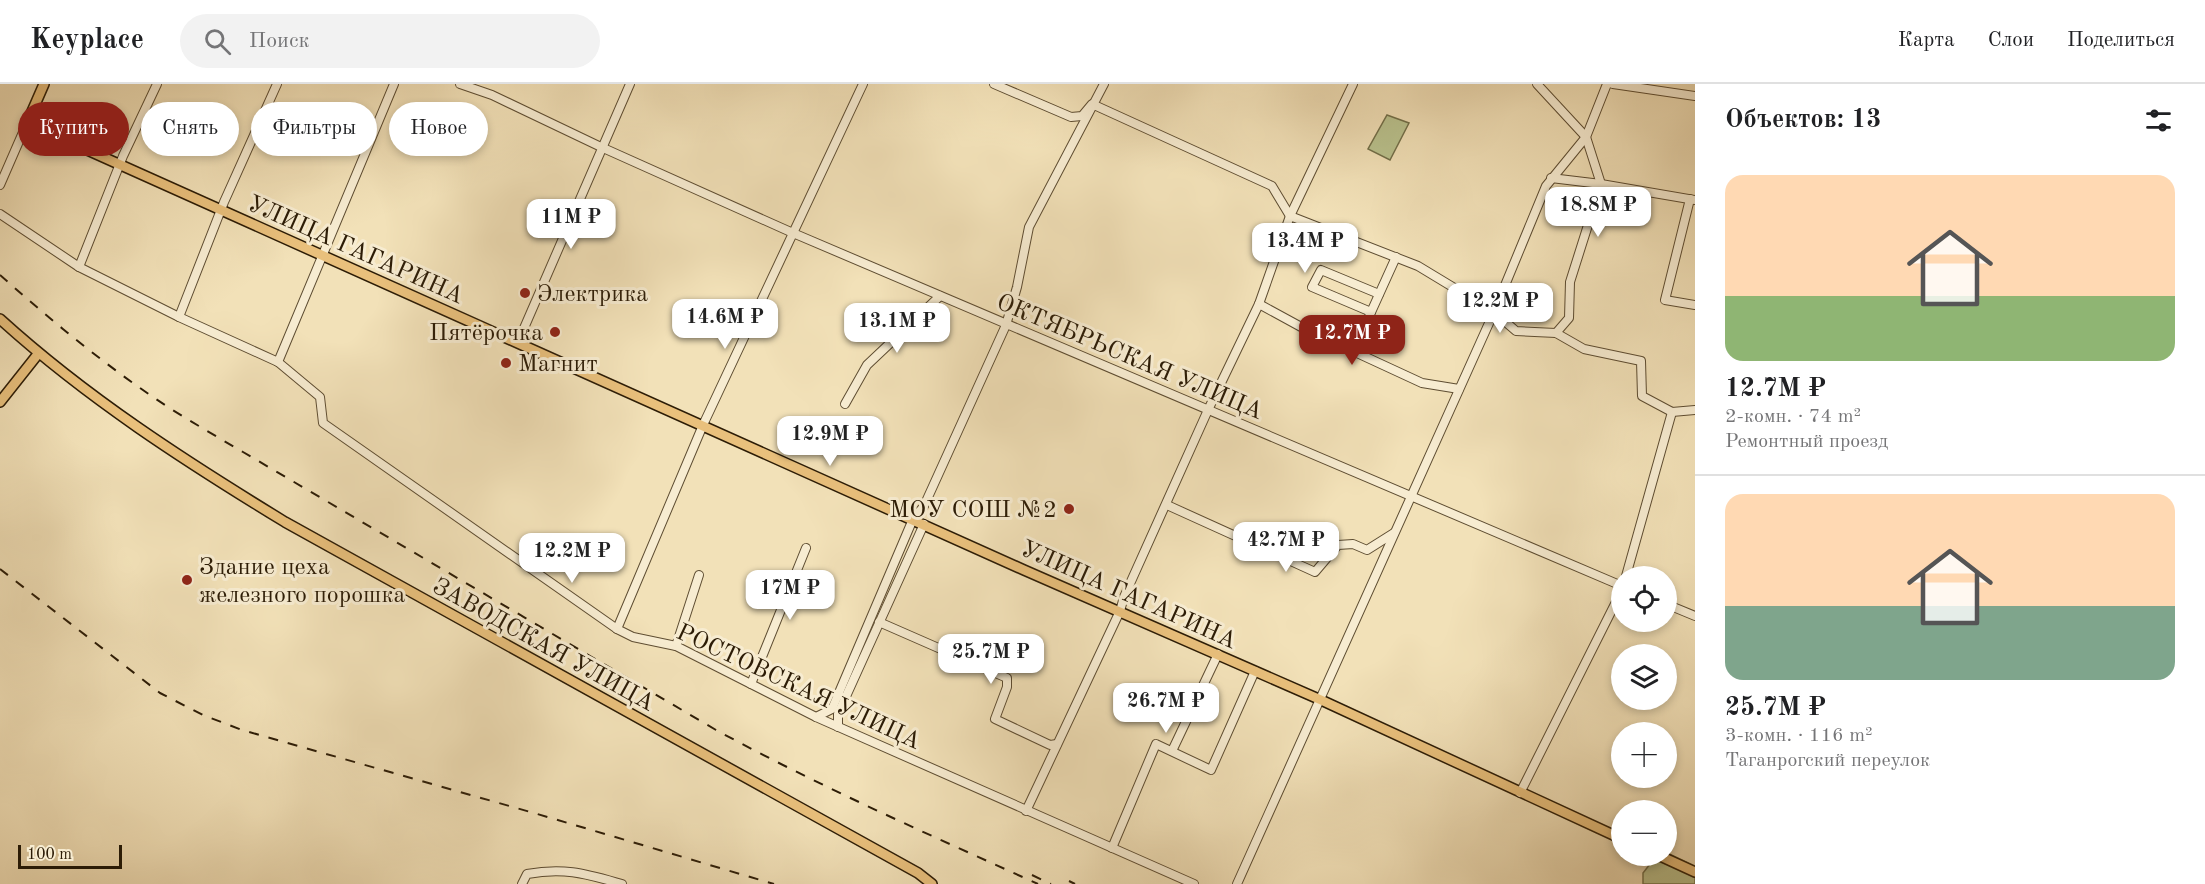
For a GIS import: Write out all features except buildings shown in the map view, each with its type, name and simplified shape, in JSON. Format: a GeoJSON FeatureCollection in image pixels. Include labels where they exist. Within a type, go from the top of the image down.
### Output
{"type":"FeatureCollection","features":[{"type":"Feature","properties":{"kind":"main road"},"geometry":{"type":"LineString","coordinates":[[36,102],[44,84]]}},
{"type":"Feature","properties":{"kind":"main road","name":"УЛИЦА ГАГАРИНА"},"geometry":{"type":"LineString","coordinates":[[101,156],[1321,700],[1611,834]]}},
{"type":"Feature","properties":{"kind":"main road","name":"ЗАВОДСКАЯ УЛИЦА"},"geometry":{"type":"LineString","coordinates":[[0,319],[38,354],[110,410],[285,522],[918,873],[932,884]]}},
{"type":"Feature","properties":{"kind":"main road"},"geometry":{"type":"LineString","coordinates":[[0,402],[38,354]]}},
{"type":"Feature","properties":{"kind":"main road"},"geometry":{"type":"LineString","coordinates":[[1677,864],[1695,872]]}},
{"type":"Feature","properties":{"kind":"street"},"geometry":{"type":"LineString","coordinates":[[79,267],[123,156],[157,84]]}},
{"type":"Feature","properties":{"kind":"street"},"geometry":{"type":"LineString","coordinates":[[179,317],[277,84]]}},
{"type":"Feature","properties":{"kind":"street"},"geometry":{"type":"LineString","coordinates":[[278,362],[394,84]]}},
{"type":"Feature","properties":{"kind":"street","name":"ОКТЯБРЬСКАЯ УЛИЦА"},"geometry":{"type":"LineString","coordinates":[[460,84],[492,95],[794,233],[1006,325],[1411,495],[1611,583]]}},
{"type":"Feature","properties":{"kind":"street"},"geometry":{"type":"LineString","coordinates":[[518,342],[630,84]]}},
{"type":"Feature","properties":{"kind":"street"},"geometry":{"type":"LineString","coordinates":[[616,629],[703,425],[863,84]]}},
{"type":"Feature","properties":{"kind":"street"},"geometry":{"type":"LineString","coordinates":[[994,84],[1071,117],[1082,116],[1092,104]]}},
{"type":"Feature","properties":{"kind":"street"},"geometry":{"type":"LineString","coordinates":[[816,717],[832,708],[913,519],[924,506],[1006,325],[1017,287],[1029,227],[1104,84]]}},
{"type":"Feature","properties":{"kind":"street"},"geometry":{"type":"LineString","coordinates":[[1026,811],[1120,611],[1124,597],[1167,506],[1208,410],[1259,304],[1290,216],[1353,84]]}},
{"type":"Feature","properties":{"kind":"street"},"geometry":{"type":"LineString","coordinates":[[1537,84],[1586,137],[1601,183],[1570,282],[1569,318],[1556,333]]}},
{"type":"Feature","properties":{"kind":"street"},"geometry":{"type":"LineString","coordinates":[[1237,884],[1494,312],[1546,186],[1586,137],[1607,84]]}},
{"type":"Feature","properties":{"kind":"street"},"geometry":{"type":"LineString","coordinates":[[1613,84],[1695,96]]}},
{"type":"Feature","properties":{"kind":"street"},"geometry":{"type":"LineString","coordinates":[[1092,104],[1272,186],[1290,216],[1418,266],[1494,312],[1516,331],[1556,333],[1584,349],[1641,361],[1642,396],[1672,412],[1695,410]]}},
{"type":"Feature","properties":{"kind":"street"},"geometry":{"type":"LineString","coordinates":[[0,185],[18,144]]}},
{"type":"Feature","properties":{"kind":"street"},"geometry":{"type":"LineString","coordinates":[[1551,178],[1601,183],[1693,200],[1665,300],[1695,305]]}},
{"type":"Feature","properties":{"kind":"street","name":"РОСТОВСКАЯ УЛИЦА"},"geometry":{"type":"LineString","coordinates":[[0,214],[79,267],[179,317],[278,362],[320,397],[323,423],[616,629],[633,637],[676,646],[816,717],[1194,884]]}},
{"type":"Feature","properties":{"kind":"street"},"geometry":{"type":"LineString","coordinates":[[1353,352],[1396,257]]}},
{"type":"Feature","properties":{"kind":"street"},"geometry":{"type":"LineString","coordinates":[[1371,312],[1312,287],[1321,270],[1379,294]]}},
{"type":"Feature","properties":{"kind":"street"},"geometry":{"type":"LineString","coordinates":[[845,404],[867,365],[940,296]]}},
{"type":"Feature","properties":{"kind":"street"},"geometry":{"type":"LineString","coordinates":[[1259,304],[1353,352],[1422,383],[1459,389]]}},
{"type":"Feature","properties":{"kind":"street"},"geometry":{"type":"LineString","coordinates":[[1629,566],[1672,412]]}},
{"type":"Feature","properties":{"kind":"street"},"geometry":{"type":"LineString","coordinates":[[1167,506],[1315,572],[1338,545],[1353,544],[1367,550],[1394,532]]}},
{"type":"Feature","properties":{"kind":"street"},"geometry":{"type":"LineString","coordinates":[[838,727],[838,714],[924,524]]}},
{"type":"Feature","properties":{"kind":"street"},"geometry":{"type":"LineString","coordinates":[[751,684],[806,548]]}},
{"type":"Feature","properties":{"kind":"street"},"geometry":{"type":"LineString","coordinates":[[676,646],[699,574]]}},
{"type":"Feature","properties":{"kind":"street"},"geometry":{"type":"LineString","coordinates":[[1677,609],[1695,616]]}},
{"type":"Feature","properties":{"kind":"street"},"geometry":{"type":"LineString","coordinates":[[1520,793],[1611,610]]}},
{"type":"Feature","properties":{"kind":"street"},"geometry":{"type":"LineString","coordinates":[[879,622],[1007,678],[1007,687],[996,719],[1050,745],[1057,744]]}},
{"type":"Feature","properties":{"kind":"street"},"geometry":{"type":"LineString","coordinates":[[1172,751],[1218,654]]}},
{"type":"Feature","properties":{"kind":"street"},"geometry":{"type":"LineString","coordinates":[[1112,848],[1156,744],[1211,770],[1255,671]]}},
{"type":"Feature","properties":{"kind":"street"},"geometry":{"type":"LineString","coordinates":[[522,884],[527,874],[548,870],[568,870],[622,884]]}},
{"type":"Feature","properties":{"kind":"green space"},"geometry":{"type":"Polygon","coordinates":[[[1387,115],[1409,123],[1390,160],[1368,149],[1387,115]]]}},
{"type":"Feature","properties":{"kind":"green space"},"geometry":{"type":"Polygon","coordinates":[[[1677,858],[1695,866],[1695,884],[1643,884],[1643,873],[1648,866],[1677,866],[1677,858]]]}},
{"type":"Feature","properties":{"kind":"railway"},"geometry":{"type":"LineString","coordinates":[[0,275],[83,345],[171,409],[716,730],[836,791],[1038,884]]}},
{"type":"Feature","properties":{"kind":"railway"},"geometry":{"type":"LineString","coordinates":[[0,569],[160,693],[203,715],[242,730],[774,884]]}},
{"type":"Feature","properties":{"kind":"railway"},"geometry":{"type":"LineString","coordinates":[[1032,875],[1051,884]]}},
{"type":"Feature","properties":{"kind":"railway"},"geometry":{"type":"LineString","coordinates":[[1069,881],[1075,884]]}},
{"type":"Feature","properties":{"kind":"place","name":"Электрика"},"geometry":{"type":"Point","coordinates":[525,293]}},
{"type":"Feature","properties":{"kind":"place","name":"Пятёрочка"},"geometry":{"type":"Point","coordinates":[555,332]}},
{"type":"Feature","properties":{"kind":"place","name":"Магнит"},"geometry":{"type":"Point","coordinates":[506,363]}},
{"type":"Feature","properties":{"kind":"place","name":"МОУ СОШ №2"},"geometry":{"type":"Point","coordinates":[1069,509]}},
{"type":"Feature","properties":{"kind":"place","name":"Здание цеха железного порошка"},"geometry":{"type":"Point","coordinates":[187,580]}}]}
